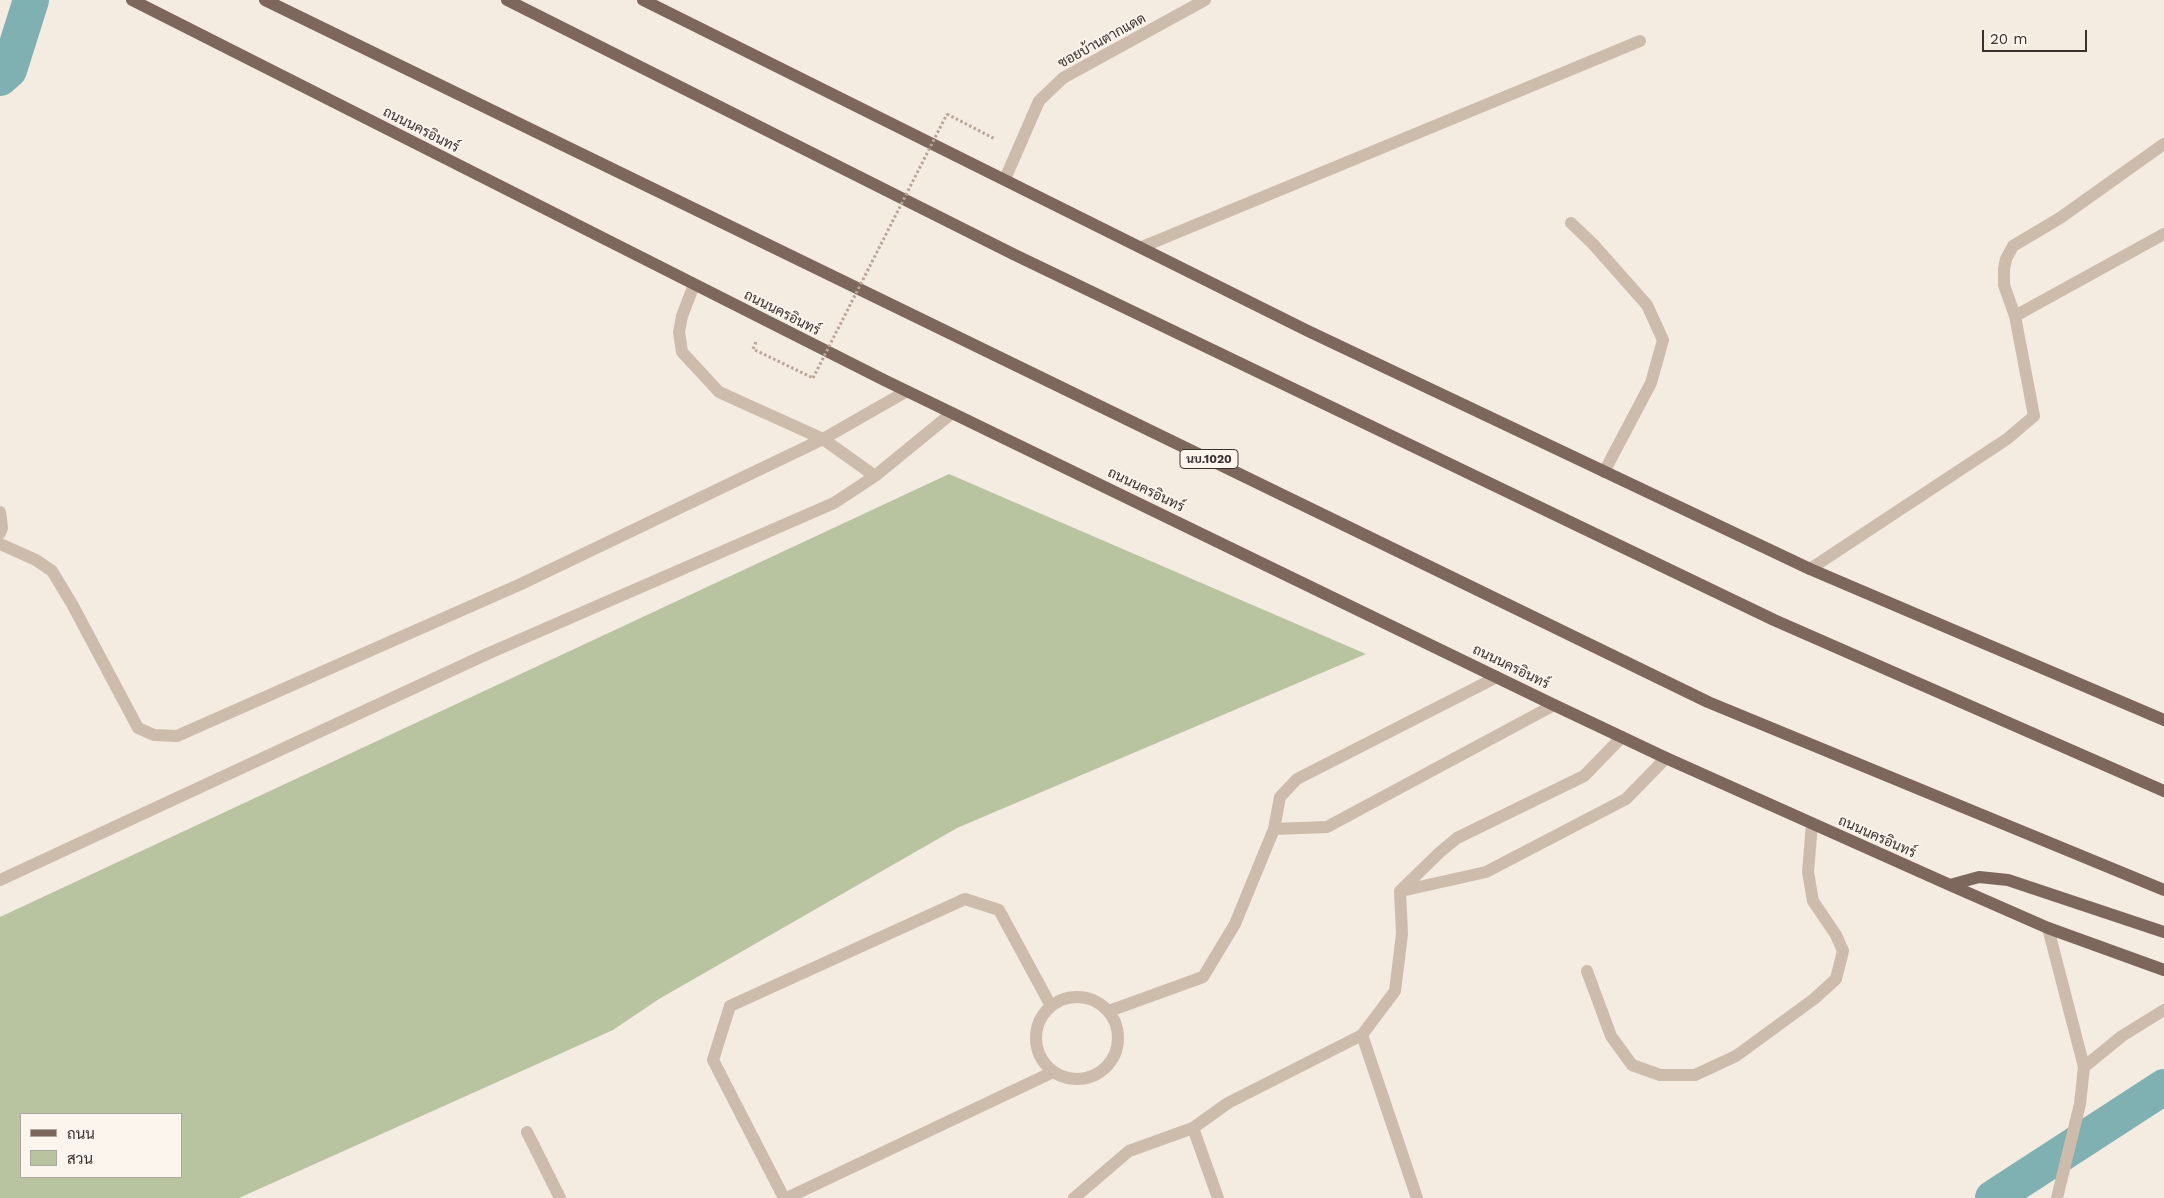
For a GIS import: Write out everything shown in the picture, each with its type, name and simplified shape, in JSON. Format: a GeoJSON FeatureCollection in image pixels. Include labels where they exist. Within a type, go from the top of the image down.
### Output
{"type":"FeatureCollection","features":[{"type":"Feature","properties":{"kind":"main road","name":"ถนนนครอินทร์"},"geometry":{"type":"LineString","coordinates":[[132,0],[907,391],[1554,705],[1812,824],[2048,928],[2164,970]]}},
{"type":"Feature","properties":{"kind":"main road","name":"นบ.1020"},"geometry":{"type":"LineString","coordinates":[[265,0],[1708,702],[2164,890]]}},
{"type":"Feature","properties":{"kind":"main road"},"geometry":{"type":"LineString","coordinates":[[507,0],[1013,254],[1774,620],[2164,791]]}},
{"type":"Feature","properties":{"kind":"main road"},"geometry":{"type":"LineString","coordinates":[[642,0],[1308,330],[1604,472],[1810,569],[2164,720]]}},
{"type":"Feature","properties":{"kind":"main road"},"geometry":{"type":"LineString","coordinates":[[1950,885],[1979,877],[2008,880],[2164,932]]}},
{"type":"Feature","properties":{"kind":"street","name":"ซอยบ้านตากแดด"},"geometry":{"type":"LineString","coordinates":[[1005,179],[1039,101],[1064,78],[1206,0]]}},
{"type":"Feature","properties":{"kind":"street"},"geometry":{"type":"LineString","coordinates":[[1142,247],[1640,41]]}},
{"type":"Feature","properties":{"kind":"street"},"geometry":{"type":"LineString","coordinates":[[1810,569],[2007,439],[2034,416],[2015,316],[2004,285],[2004,269],[2013,246],[2060,218],[2164,144]]}},
{"type":"Feature","properties":{"kind":"street"},"geometry":{"type":"LineString","coordinates":[[1571,223],[1648,304],[1663,340],[1651,383],[1604,472]]}},
{"type":"Feature","properties":{"kind":"street"},"geometry":{"type":"LineString","coordinates":[[2015,316],[2164,234]]}},
{"type":"Feature","properties":{"kind":"street"},"geometry":{"type":"LineString","coordinates":[[694,285],[682,316],[679,332],[682,352],[718,392],[823,438],[875,476]]}},
{"type":"Feature","properties":{"kind":"street"},"geometry":{"type":"LineString","coordinates":[[0,544],[36,560],[52,571],[72,604],[138,728],[154,735],[177,736],[522,584],[823,438],[907,391]]}},
{"type":"Feature","properties":{"kind":"street"},"geometry":{"type":"LineString","coordinates":[[0,880],[487,654],[834,503],[875,476],[952,413]]}},
{"type":"Feature","properties":{"kind":"street"},"geometry":{"type":"LineString","coordinates":[[0,512],[2,528],[0,533]]}},
{"type":"Feature","properties":{"kind":"street"},"geometry":{"type":"LineString","coordinates":[[1109,1011],[1203,977],[1235,924],[1274,829],[1280,797],[1297,779],[1497,677]]}},
{"type":"Feature","properties":{"kind":"street"},"geometry":{"type":"LineString","coordinates":[[1274,829],[1326,827],[1554,705]]}},
{"type":"Feature","properties":{"kind":"street"},"geometry":{"type":"LineString","coordinates":[[1074,1198],[1129,1151],[1194,1128],[1228,1103],[1362,1035],[1395,991],[1402,934],[1400,891],[1439,852],[1457,838],[1584,776],[1622,737]]}},
{"type":"Feature","properties":{"kind":"street"},"geometry":{"type":"LineString","coordinates":[[1400,891],[1486,872],[1626,799],[1666,758]]}},
{"type":"Feature","properties":{"kind":"street"},"geometry":{"type":"LineString","coordinates":[[1587,971],[1611,1036],[1632,1064],[1660,1075],[1694,1075],[1736,1056],[1814,999],[1836,979],[1842,951],[1836,935],[1813,901],[1808,872],[1812,824]]}},
{"type":"Feature","properties":{"kind":"street"},"geometry":{"type":"LineString","coordinates":[[1051,1006],[999,910],[965,899],[730,1006],[713,1060],[785,1198],[1053,1072]]}},
{"type":"Feature","properties":{"kind":"street"},"geometry":{"type":"LineString","coordinates":[[2048,928],[2084,1067],[2080,1104],[2057,1198]]}},
{"type":"Feature","properties":{"kind":"street"},"geometry":{"type":"LineString","coordinates":[[1075,997],[1088,998],[1099,1003],[1109,1011],[1116,1023],[1119,1036],[1118,1049],[1112,1062],[1103,1071],[1092,1078],[1078,1080],[1065,1078],[1053,1072],[1044,1064],[1038,1052],[1036,1040],[1037,1027],[1042,1016],[1051,1006],[1062,1000],[1075,997]]}},
{"type":"Feature","properties":{"kind":"street"},"geometry":{"type":"LineString","coordinates":[[2084,1067],[2122,1036],[2164,1010]]}},
{"type":"Feature","properties":{"kind":"street"},"geometry":{"type":"LineString","coordinates":[[1362,1035],[1417,1198]]}},
{"type":"Feature","properties":{"kind":"street"},"geometry":{"type":"LineString","coordinates":[[1194,1128],[1218,1198]]}},
{"type":"Feature","properties":{"kind":"street"},"geometry":{"type":"LineString","coordinates":[[527,1132],[560,1198]]}},
{"type":"Feature","properties":{"kind":"path"},"geometry":{"type":"LineString","coordinates":[[753,349],[812,378],[947,114],[998,140]]}},
{"type":"Feature","properties":{"kind":"green space"},"geometry":{"type":"Polygon","coordinates":[[[949,474],[1366,654],[957,828],[659,999],[613,1030],[239,1198],[0,1198],[0,917],[949,474]]]}},
{"type":"Feature","properties":{"kind":"waterway"},"geometry":{"type":"LineString","coordinates":[[0,78],[9,70],[31,0]]}},
{"type":"Feature","properties":{"kind":"waterway"},"geometry":{"type":"LineString","coordinates":[[1993,1198],[2164,1087]]}}]}
